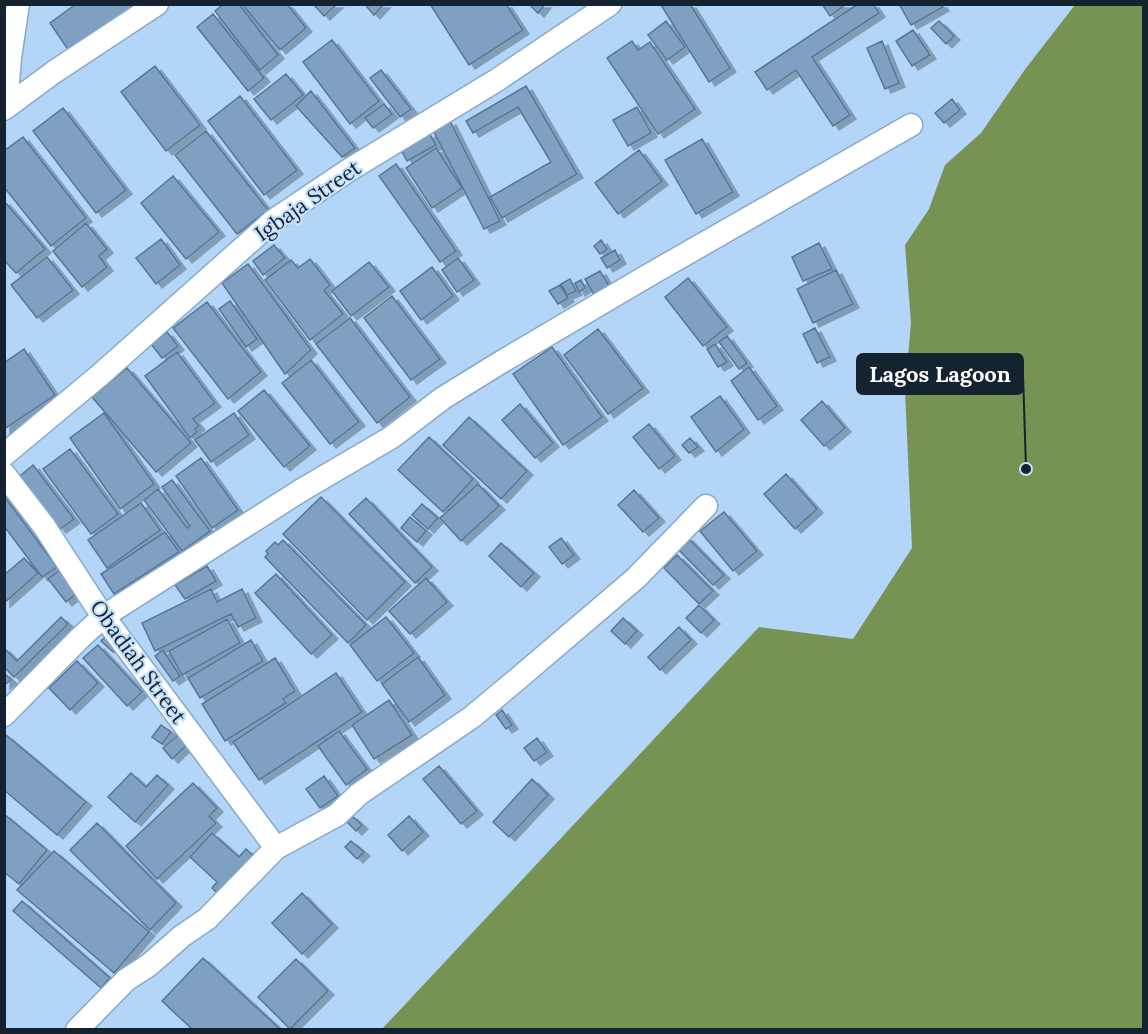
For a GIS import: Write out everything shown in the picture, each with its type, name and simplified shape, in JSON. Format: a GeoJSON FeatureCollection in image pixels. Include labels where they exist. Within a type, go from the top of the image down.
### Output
{"type":"FeatureCollection","features":[{"type":"Feature","properties":{"kind":"street"},"geometry":{"type":"LineString","coordinates":[[5,108],[18,4]]}},
{"type":"Feature","properties":{"kind":"street"},"geometry":{"type":"LineString","coordinates":[[5,108],[54,72],[157,4]]}},
{"type":"Feature","properties":{"kind":"street","name":"Igbaja Street"},"geometry":{"type":"LineString","coordinates":[[4,454],[99,375],[273,221],[349,170],[497,80],[610,4]]}},
{"type":"Feature","properties":{"kind":"street"},"geometry":{"type":"LineString","coordinates":[[4,715],[104,616],[300,491],[392,437],[443,398],[498,364],[911,125]]}},
{"type":"Feature","properties":{"kind":"street","name":"Obadiah Street"},"geometry":{"type":"LineString","coordinates":[[4,474],[44,526],[104,616],[276,848]]}},
{"type":"Feature","properties":{"kind":"street"},"geometry":{"type":"LineString","coordinates":[[77,1029],[126,980],[149,965],[182,936],[207,919],[276,848],[337,815],[359,794],[472,717],[636,578],[706,506]]}},
{"type":"Feature","properties":{"kind":"shaded area"},"geometry":{"type":"Polygon","coordinates":[[[1075,5],[1143,5],[1143,1029],[382,1029],[759,627],[853,639],[912,548],[905,390],[911,323],[905,245],[929,209],[945,165],[981,133],[1026,68],[1075,5]]]}},
{"type":"Feature","properties":{"kind":"building"},"geometry":{"type":"Polygon","coordinates":[[[76,4],[144,4],[71,54],[50,23],[76,4]]]}},
{"type":"Feature","properties":{"kind":"building"},"geometry":{"type":"Polygon","coordinates":[[[224,4],[239,4],[278,55],[260,70],[215,11],[224,4]]]}},
{"type":"Feature","properties":{"kind":"building"},"geometry":{"type":"Polygon","coordinates":[[[242,4],[287,4],[306,28],[280,50],[242,4]]]}},
{"type":"Feature","properties":{"kind":"building"},"geometry":{"type":"Polygon","coordinates":[[[313,4],[337,4],[324,16],[313,4]]]}},
{"type":"Feature","properties":{"kind":"building"},"geometry":{"type":"Polygon","coordinates":[[[369,4],[384,4],[374,15],[367,7],[369,4]]]}},
{"type":"Feature","properties":{"kind":"building"},"geometry":{"type":"Polygon","coordinates":[[[430,4],[506,4],[523,30],[469,65],[430,4]]]}},
{"type":"Feature","properties":{"kind":"building"},"geometry":{"type":"Polygon","coordinates":[[[529,4],[545,4],[538,13],[529,4]]]}},
{"type":"Feature","properties":{"kind":"building"},"geometry":{"type":"Polygon","coordinates":[[[690,4],[730,68],[709,82],[661,5],[690,4]]]}},
{"type":"Feature","properties":{"kind":"building"},"geometry":{"type":"Polygon","coordinates":[[[822,4],[846,4],[830,16],[822,4]]]}},
{"type":"Feature","properties":{"kind":"building"},"geometry":{"type":"Polygon","coordinates":[[[858,4],[873,4],[879,13],[812,57],[850,115],[833,126],[796,70],[767,90],[755,72],[858,4]]]}},
{"type":"Feature","properties":{"kind":"building"},"geometry":{"type":"Polygon","coordinates":[[[899,4],[941,4],[943,7],[911,25],[899,4]]]}},
{"type":"Feature","properties":{"kind":"building"},"geometry":{"type":"Polygon","coordinates":[[[213,14],[264,78],[248,91],[197,27],[213,14]]]}},
{"type":"Feature","properties":{"kind":"building"},"geometry":{"type":"Polygon","coordinates":[[[666,21],[685,47],[667,60],[648,35],[666,21]]]}},
{"type":"Feature","properties":{"kind":"building"},"geometry":{"type":"Polygon","coordinates":[[[939,21],[954,36],[946,44],[931,28],[939,21]]]}},
{"type":"Feature","properties":{"kind":"building"},"geometry":{"type":"Polygon","coordinates":[[[913,30],[930,55],[912,66],[896,41],[913,30]]]}},
{"type":"Feature","properties":{"kind":"building"},"geometry":{"type":"Polygon","coordinates":[[[332,40],[379,101],[350,124],[303,62],[332,40]]]}},
{"type":"Feature","properties":{"kind":"building"},"geometry":{"type":"Polygon","coordinates":[[[632,41],[638,50],[650,42],[695,109],[658,134],[607,58],[632,41]]]}},
{"type":"Feature","properties":{"kind":"building"},"geometry":{"type":"Polygon","coordinates":[[[882,41],[899,83],[885,89],[867,48],[882,41]]]}},
{"type":"Feature","properties":{"kind":"building"},"geometry":{"type":"Polygon","coordinates":[[[155,66],[200,125],[166,151],[121,92],[155,66]]]}},
{"type":"Feature","properties":{"kind":"building"},"geometry":{"type":"Polygon","coordinates":[[[381,70],[411,109],[400,117],[370,78],[381,70]]]}},
{"type":"Feature","properties":{"kind":"building"},"geometry":{"type":"Polygon","coordinates":[[[286,74],[303,95],[271,120],[254,99],[286,74]]]}},
{"type":"Feature","properties":{"kind":"building"},"geometry":{"type":"Polygon","coordinates":[[[526,86],[577,174],[502,218],[490,197],[551,162],[518,107],[473,133],[466,121],[526,86]]]}},
{"type":"Feature","properties":{"kind":"building"},"geometry":{"type":"Polygon","coordinates":[[[311,91],[355,148],[342,157],[296,106],[311,91]]]}},
{"type":"Feature","properties":{"kind":"building"},"geometry":{"type":"Polygon","coordinates":[[[240,96],[297,170],[264,195],[208,121],[240,96]]]}},
{"type":"Feature","properties":{"kind":"building"},"geometry":{"type":"Polygon","coordinates":[[[952,99],[960,110],[944,123],[935,113],[952,99]]]}},
{"type":"Feature","properties":{"kind":"building"},"geometry":{"type":"Polygon","coordinates":[[[384,104],[392,114],[373,128],[365,118],[384,104]]]}},
{"type":"Feature","properties":{"kind":"building"},"geometry":{"type":"Polygon","coordinates":[[[637,107],[651,133],[628,146],[613,120],[637,107]]]}},
{"type":"Feature","properties":{"kind":"building"},"geometry":{"type":"Polygon","coordinates":[[[63,108],[126,190],[96,213],[33,131],[63,108]]]}},
{"type":"Feature","properties":{"kind":"building"},"geometry":{"type":"Polygon","coordinates":[[[450,121],[500,221],[484,229],[433,130],[450,121]]]}},
{"type":"Feature","properties":{"kind":"building"},"geometry":{"type":"Polygon","coordinates":[[[206,131],[268,210],[237,234],[175,155],[206,131]]]}},
{"type":"Feature","properties":{"kind":"building"},"geometry":{"type":"Polygon","coordinates":[[[429,133],[436,145],[407,161],[401,150],[429,133]]]}},
{"type":"Feature","properties":{"kind":"building"},"geometry":{"type":"Polygon","coordinates":[[[23,137],[86,218],[51,246],[4,187],[4,151],[23,137]]]}},
{"type":"Feature","properties":{"kind":"building"},"geometry":{"type":"Polygon","coordinates":[[[702,139],[733,192],[696,214],[665,160],[702,139]]]}},
{"type":"Feature","properties":{"kind":"building"},"geometry":{"type":"Polygon","coordinates":[[[436,148],[462,188],[432,208],[406,168],[436,148]]]}},
{"type":"Feature","properties":{"kind":"building"},"geometry":{"type":"Polygon","coordinates":[[[639,150],[662,181],[618,214],[595,183],[639,150]]]}},
{"type":"Feature","properties":{"kind":"building"},"geometry":{"type":"Polygon","coordinates":[[[396,164],[456,251],[440,262],[379,176],[396,164]]]}},
{"type":"Feature","properties":{"kind":"building"},"geometry":{"type":"Polygon","coordinates":[[[173,176],[219,232],[186,259],[141,203],[173,176]]]}},
{"type":"Feature","properties":{"kind":"building"},"geometry":{"type":"Polygon","coordinates":[[[4,201],[45,249],[16,273],[4,260],[4,201]]]}},
{"type":"Feature","properties":{"kind":"building"},"geometry":{"type":"Polygon","coordinates":[[[86,223],[107,249],[99,256],[107,267],[82,287],[53,251],[86,223]]]}},
{"type":"Feature","properties":{"kind":"building"},"geometry":{"type":"Polygon","coordinates":[[[161,239],[180,265],[156,284],[136,258],[161,239]]]}},
{"type":"Feature","properties":{"kind":"building"},"geometry":{"type":"Polygon","coordinates":[[[601,240],[607,249],[600,254],[594,246],[601,240]]]}},
{"type":"Feature","properties":{"kind":"building"},"geometry":{"type":"Polygon","coordinates":[[[819,243],[832,269],[803,281],[792,257],[819,243]]]}},
{"type":"Feature","properties":{"kind":"building"},"geometry":{"type":"Polygon","coordinates":[[[274,245],[285,258],[263,275],[253,261],[274,245]]]}},
{"type":"Feature","properties":{"kind":"building"},"geometry":{"type":"Polygon","coordinates":[[[615,250],[620,260],[607,268],[601,258],[615,250]]]}},
{"type":"Feature","properties":{"kind":"building"},"geometry":{"type":"Polygon","coordinates":[[[47,257],[73,290],[37,318],[11,285],[47,257]]]}},
{"type":"Feature","properties":{"kind":"building"},"geometry":{"type":"Polygon","coordinates":[[[458,258],[474,280],[457,292],[442,270],[458,258]]]}},
{"type":"Feature","properties":{"kind":"building"},"geometry":{"type":"Polygon","coordinates":[[[310,259],[330,285],[324,290],[343,314],[310,340],[265,280],[291,260],[298,268],[310,259]]]}},
{"type":"Feature","properties":{"kind":"building"},"geometry":{"type":"Polygon","coordinates":[[[369,262],[389,287],[351,316],[332,291],[369,262]]]}},
{"type":"Feature","properties":{"kind":"building"},"geometry":{"type":"Polygon","coordinates":[[[248,264],[311,350],[285,374],[222,283],[248,264]]]}},
{"type":"Feature","properties":{"kind":"building"},"geometry":{"type":"Polygon","coordinates":[[[432,267],[453,296],[421,320],[400,291],[432,267]]]}},
{"type":"Feature","properties":{"kind":"building"},"geometry":{"type":"Polygon","coordinates":[[[836,270],[853,304],[813,323],[797,289],[836,270]]]}},
{"type":"Feature","properties":{"kind":"building"},"geometry":{"type":"Polygon","coordinates":[[[600,271],[611,289],[596,298],[585,279],[600,271]]]}},
{"type":"Feature","properties":{"kind":"building"},"geometry":{"type":"Polygon","coordinates":[[[688,278],[727,327],[703,346],[665,297],[688,278]]]}},
{"type":"Feature","properties":{"kind":"building"},"geometry":{"type":"Polygon","coordinates":[[[570,279],[576,291],[567,295],[561,284],[570,279]]]}},
{"type":"Feature","properties":{"kind":"building"},"geometry":{"type":"Polygon","coordinates":[[[581,280],[585,288],[579,292],[575,283],[581,280]]]}},
{"type":"Feature","properties":{"kind":"building"},"geometry":{"type":"Polygon","coordinates":[[[560,285],[568,298],[558,304],[549,291],[560,285]]]}},
{"type":"Feature","properties":{"kind":"building"},"geometry":{"type":"Polygon","coordinates":[[[392,296],[440,359],[411,380],[364,318],[392,296]]]}},
{"type":"Feature","properties":{"kind":"building"},"geometry":{"type":"Polygon","coordinates":[[[230,301],[257,339],[246,347],[219,309],[230,301]]]}},
{"type":"Feature","properties":{"kind":"building"},"geometry":{"type":"Polygon","coordinates":[[[207,302],[261,372],[228,399],[173,328],[207,302]]]}},
{"type":"Feature","properties":{"kind":"building"},"geometry":{"type":"Polygon","coordinates":[[[350,318],[410,397],[377,423],[316,344],[350,318]]]}},
{"type":"Feature","properties":{"kind":"building"},"geometry":{"type":"Polygon","coordinates":[[[815,328],[830,357],[817,363],[803,334],[815,328]]]}},
{"type":"Feature","properties":{"kind":"building"},"geometry":{"type":"Polygon","coordinates":[[[598,329],[643,388],[608,414],[564,355],[598,329]]]}},
{"type":"Feature","properties":{"kind":"building"},"geometry":{"type":"Polygon","coordinates":[[[167,332],[178,346],[162,358],[151,344],[167,332]]]}},
{"type":"Feature","properties":{"kind":"building"},"geometry":{"type":"Polygon","coordinates":[[[727,336],[747,363],[739,369],[719,342],[727,336]]]}},
{"type":"Feature","properties":{"kind":"building"},"geometry":{"type":"Polygon","coordinates":[[[715,344],[727,362],[718,367],[707,349],[715,344]]]}},
{"type":"Feature","properties":{"kind":"building"},"geometry":{"type":"Polygon","coordinates":[[[552,347],[602,417],[563,445],[513,374],[552,347]]]}},
{"type":"Feature","properties":{"kind":"building"},"geometry":{"type":"Polygon","coordinates":[[[24,349],[55,395],[4,429],[4,363],[24,349]]]}},
{"type":"Feature","properties":{"kind":"building"},"geometry":{"type":"Polygon","coordinates":[[[177,352],[215,403],[193,419],[199,426],[195,429],[197,432],[190,438],[145,376],[177,352]]]}},
{"type":"Feature","properties":{"kind":"building"},"geometry":{"type":"Polygon","coordinates":[[[311,360],[359,422],[330,444],[282,383],[311,360]]]}},
{"type":"Feature","properties":{"kind":"building"},"geometry":{"type":"Polygon","coordinates":[[[749,367],[777,406],[758,420],[731,381],[749,367]]]}},
{"type":"Feature","properties":{"kind":"building"},"geometry":{"type":"Polygon","coordinates":[[[127,368],[191,443],[156,472],[92,397],[127,368]]]}},
{"type":"Feature","properties":{"kind":"building"},"geometry":{"type":"Polygon","coordinates":[[[264,390],[310,446],[284,467],[238,411],[264,390]]]}},
{"type":"Feature","properties":{"kind":"building"},"geometry":{"type":"Polygon","coordinates":[[[720,396],[744,429],[716,452],[691,417],[720,396]]]}},
{"type":"Feature","properties":{"kind":"building"},"geometry":{"type":"Polygon","coordinates":[[[822,401],[845,428],[824,446],[801,420],[822,401]]]}},
{"type":"Feature","properties":{"kind":"building"},"geometry":{"type":"Polygon","coordinates":[[[520,404],[553,443],[535,458],[502,420],[520,404]]]}},
{"type":"Feature","properties":{"kind":"building"},"geometry":{"type":"Polygon","coordinates":[[[104,413],[154,484],[120,509],[70,438],[104,413]]]}},
{"type":"Feature","properties":{"kind":"building"},"geometry":{"type":"Polygon","coordinates":[[[234,413],[249,435],[211,462],[195,440],[234,413]]]}},
{"type":"Feature","properties":{"kind":"building"},"geometry":{"type":"Polygon","coordinates":[[[469,417],[527,471],[501,499],[443,445],[469,417]]]}},
{"type":"Feature","properties":{"kind":"building"},"geometry":{"type":"Polygon","coordinates":[[[649,424],[675,456],[659,469],[633,437],[649,424]]]}},
{"type":"Feature","properties":{"kind":"building"},"geometry":{"type":"Polygon","coordinates":[[[429,437],[473,479],[443,512],[398,470],[429,437]]]}},
{"type":"Feature","properties":{"kind":"building"},"geometry":{"type":"Polygon","coordinates":[[[690,438],[698,447],[689,453],[682,445],[690,438]]]}},
{"type":"Feature","properties":{"kind":"building"},"geometry":{"type":"Polygon","coordinates":[[[70,449],[118,514],[91,534],[43,469],[70,449]]]}},
{"type":"Feature","properties":{"kind":"building"},"geometry":{"type":"Polygon","coordinates":[[[201,458],[238,510],[212,528],[176,476],[201,458]]]}},
{"type":"Feature","properties":{"kind":"building"},"geometry":{"type":"Polygon","coordinates":[[[33,465],[74,519],[60,529],[20,476],[33,465]]]}},
{"type":"Feature","properties":{"kind":"building"},"geometry":{"type":"Polygon","coordinates":[[[786,474],[817,509],[795,529],[764,494],[786,474]]]}},
{"type":"Feature","properties":{"kind":"building"},"geometry":{"type":"Polygon","coordinates":[[[172,480],[210,531],[182,551],[144,500],[158,489],[187,528],[190,526],[162,487],[172,480]]]}},
{"type":"Feature","properties":{"kind":"building"},"geometry":{"type":"Polygon","coordinates":[[[478,484],[499,506],[461,541],[440,518],[478,484]]]}},
{"type":"Feature","properties":{"kind":"building"},"geometry":{"type":"Polygon","coordinates":[[[634,490],[659,518],[643,532],[618,505],[634,490]]]}},
{"type":"Feature","properties":{"kind":"building"},"geometry":{"type":"Polygon","coordinates":[[[4,496],[57,567],[42,577],[4,526],[4,496]]]}},
{"type":"Feature","properties":{"kind":"building"},"geometry":{"type":"Polygon","coordinates":[[[321,497],[405,582],[367,620],[283,534],[321,497]]]}},
{"type":"Feature","properties":{"kind":"building"},"geometry":{"type":"Polygon","coordinates":[[[366,498],[432,567],[415,583],[349,514],[366,498]]]}},
{"type":"Feature","properties":{"kind":"building"},"geometry":{"type":"Polygon","coordinates":[[[141,503],[160,530],[107,568],[88,540],[141,503]]]}},
{"type":"Feature","properties":{"kind":"building"},"geometry":{"type":"Polygon","coordinates":[[[422,504],[438,518],[428,529],[412,515],[422,504]]]}},
{"type":"Feature","properties":{"kind":"building"},"geometry":{"type":"Polygon","coordinates":[[[724,512],[757,551],[733,571],[700,531],[724,512]]]}},
{"type":"Feature","properties":{"kind":"building"},"geometry":{"type":"Polygon","coordinates":[[[410,517],[426,531],[417,542],[401,528],[410,517]]]}},
{"type":"Feature","properties":{"kind":"building"},"geometry":{"type":"Polygon","coordinates":[[[165,532],[179,552],[114,594],[101,574],[165,532]]]}},
{"type":"Feature","properties":{"kind":"building"},"geometry":{"type":"Polygon","coordinates":[[[687,537],[724,575],[713,585],[676,547],[687,537]]]}},
{"type":"Feature","properties":{"kind":"building"},"geometry":{"type":"Polygon","coordinates":[[[561,538],[574,555],[562,564],[549,547],[561,538]]]}},
{"type":"Feature","properties":{"kind":"building"},"geometry":{"type":"Polygon","coordinates":[[[283,540],[366,625],[348,643],[265,557],[268,554],[266,551],[275,542],[278,545],[283,540]]]}},
{"type":"Feature","properties":{"kind":"building"},"geometry":{"type":"Polygon","coordinates":[[[501,543],[534,573],[521,587],[489,556],[501,543]]]}},
{"type":"Feature","properties":{"kind":"building"},"geometry":{"type":"Polygon","coordinates":[[[677,555],[713,591],[699,604],[664,568],[677,555]]]}},
{"type":"Feature","properties":{"kind":"building"},"geometry":{"type":"Polygon","coordinates":[[[24,558],[38,573],[4,603],[4,575],[24,558]]]}},
{"type":"Feature","properties":{"kind":"building"},"geometry":{"type":"Polygon","coordinates":[[[207,566],[216,581],[185,599],[175,585],[207,566]]]}},
{"type":"Feature","properties":{"kind":"building"},"geometry":{"type":"Polygon","coordinates":[[[60,570],[77,593],[66,602],[48,579],[60,570]]]}},
{"type":"Feature","properties":{"kind":"building"},"geometry":{"type":"Polygon","coordinates":[[[276,574],[332,635],[311,654],[255,593],[276,574]]]}},
{"type":"Feature","properties":{"kind":"building"},"geometry":{"type":"Polygon","coordinates":[[[426,578],[447,602],[410,634],[389,611],[426,578]]]}},
{"type":"Feature","properties":{"kind":"building"},"geometry":{"type":"Polygon","coordinates":[[[211,589],[217,602],[242,589],[256,618],[238,627],[231,614],[155,651],[142,623],[211,589]]]}},
{"type":"Feature","properties":{"kind":"building"},"geometry":{"type":"Polygon","coordinates":[[[699,605],[714,620],[701,633],[686,618],[699,605]]]}},
{"type":"Feature","properties":{"kind":"building"},"geometry":{"type":"Polygon","coordinates":[[[61,617],[68,624],[14,677],[4,667],[4,648],[17,661],[61,617]]]}},
{"type":"Feature","properties":{"kind":"building"},"geometry":{"type":"Polygon","coordinates":[[[386,617],[414,653],[377,681],[350,645],[386,617]]]}},
{"type":"Feature","properties":{"kind":"building"},"geometry":{"type":"Polygon","coordinates":[[[623,618],[637,631],[625,644],[611,631],[623,618]]]}},
{"type":"Feature","properties":{"kind":"building"},"geometry":{"type":"Polygon","coordinates":[[[227,619],[240,643],[182,675],[169,651],[227,619]]]}},
{"type":"Feature","properties":{"kind":"building"},"geometry":{"type":"Polygon","coordinates":[[[679,627],[691,640],[660,670],[648,657],[679,627]]]}},
{"type":"Feature","properties":{"kind":"building"},"geometry":{"type":"Polygon","coordinates":[[[107,635],[119,646],[113,652],[101,641],[107,635]]]}},
{"type":"Feature","properties":{"kind":"building"},"geometry":{"type":"Polygon","coordinates":[[[251,640],[263,661],[200,698],[188,678],[251,640]]]}},
{"type":"Feature","properties":{"kind":"building"},"geometry":{"type":"Polygon","coordinates":[[[98,645],[142,692],[127,706],[83,658],[98,645]]]}},
{"type":"Feature","properties":{"kind":"building"},"geometry":{"type":"Polygon","coordinates":[[[163,650],[180,676],[173,681],[155,656],[163,650]]]}},
{"type":"Feature","properties":{"kind":"building"},"geometry":{"type":"Polygon","coordinates":[[[418,657],[445,695],[409,722],[382,684],[418,657]]]}},
{"type":"Feature","properties":{"kind":"building"},"geometry":{"type":"Polygon","coordinates":[[[275,658],[295,691],[283,699],[286,703],[225,741],[202,704],[275,658]]]}},
{"type":"Feature","properties":{"kind":"building"},"geometry":{"type":"Polygon","coordinates":[[[77,661],[98,683],[70,710],[49,688],[77,661]]]}},
{"type":"Feature","properties":{"kind":"building"},"geometry":{"type":"Polygon","coordinates":[[[4,673],[11,680],[4,685],[4,673]]]}},
{"type":"Feature","properties":{"kind":"building"},"geometry":{"type":"Polygon","coordinates":[[[336,673],[362,712],[259,780],[233,742],[336,673]]]}},
{"type":"Feature","properties":{"kind":"building"},"geometry":{"type":"Polygon","coordinates":[[[389,700],[412,735],[374,759],[352,725],[389,700]]]}},
{"type":"Feature","properties":{"kind":"building"},"geometry":{"type":"Polygon","coordinates":[[[502,710],[512,725],[506,729],[496,715],[502,710]]]}},
{"type":"Feature","properties":{"kind":"building"},"geometry":{"type":"Polygon","coordinates":[[[161,725],[171,732],[162,744],[152,737],[161,725]]]}},
{"type":"Feature","properties":{"kind":"building"},"geometry":{"type":"Polygon","coordinates":[[[339,731],[367,769],[346,785],[318,746],[339,731]]]}},
{"type":"Feature","properties":{"kind":"building"},"geometry":{"type":"Polygon","coordinates":[[[6,735],[86,802],[57,835],[4,790],[4,737],[6,735]]]}},
{"type":"Feature","properties":{"kind":"building"},"geometry":{"type":"Polygon","coordinates":[[[178,735],[187,745],[172,759],[163,748],[178,735]]]}},
{"type":"Feature","properties":{"kind":"building"},"geometry":{"type":"Polygon","coordinates":[[[537,738],[547,752],[534,761],[524,748],[537,738]]]}},
{"type":"Feature","properties":{"kind":"building"},"geometry":{"type":"Polygon","coordinates":[[[439,766],[477,811],[461,824],[423,779],[439,766]]]}},
{"type":"Feature","properties":{"kind":"building"},"geometry":{"type":"Polygon","coordinates":[[[131,773],[146,787],[157,775],[168,785],[135,822],[108,797],[131,773]]]}},
{"type":"Feature","properties":{"kind":"building"},"geometry":{"type":"Polygon","coordinates":[[[324,776],[338,796],[320,808],[306,789],[324,776]]]}},
{"type":"Feature","properties":{"kind":"building"},"geometry":{"type":"Polygon","coordinates":[[[532,779],[548,795],[509,837],[493,822],[532,779]]]}},
{"type":"Feature","properties":{"kind":"building"},"geometry":{"type":"Polygon","coordinates":[[[193,783],[217,808],[209,816],[216,823],[157,879],[126,846],[193,783]]]}},
{"type":"Feature","properties":{"kind":"building"},"geometry":{"type":"Polygon","coordinates":[[[4,814],[47,850],[19,884],[4,872],[4,814]]]}},
{"type":"Feature","properties":{"kind":"building"},"geometry":{"type":"Polygon","coordinates":[[[351,815],[362,825],[356,831],[346,821],[351,815]]]}},
{"type":"Feature","properties":{"kind":"building"},"geometry":{"type":"Polygon","coordinates":[[[409,816],[423,832],[402,851],[388,835],[409,816]]]}},
{"type":"Feature","properties":{"kind":"building"},"geometry":{"type":"Polygon","coordinates":[[[97,823],[176,903],[150,930],[70,850],[97,823]]]}},
{"type":"Feature","properties":{"kind":"building"},"geometry":{"type":"Polygon","coordinates":[[[212,833],[239,857],[246,849],[258,860],[223,899],[212,888],[217,882],[190,857],[212,833]]]}},
{"type":"Feature","properties":{"kind":"building"},"geometry":{"type":"Polygon","coordinates":[[[351,841],[364,852],[357,859],[345,847],[351,841]]]}},
{"type":"Feature","properties":{"kind":"building"},"geometry":{"type":"Polygon","coordinates":[[[54,851],[149,932],[114,973],[17,890],[54,851]]]}},
{"type":"Feature","properties":{"kind":"building"},"geometry":{"type":"Polygon","coordinates":[[[302,893],[332,924],[302,954],[272,923],[302,893]]]}},
{"type":"Feature","properties":{"kind":"building"},"geometry":{"type":"Polygon","coordinates":[[[22,901],[110,978],[101,988],[13,911],[22,901]]]}},
{"type":"Feature","properties":{"kind":"building"},"geometry":{"type":"Polygon","coordinates":[[[203,958],[281,1030],[193,1030],[162,1001],[203,958]]]}},
{"type":"Feature","properties":{"kind":"building"},"geometry":{"type":"Polygon","coordinates":[[[296,959],[328,991],[290,1029],[258,997],[296,959]]]}},
{"type":"Feature","properties":{"kind":"place","name":"Lagos Lagoon"},"geometry":{"type":"Point","coordinates":[1026,469]}}]}
